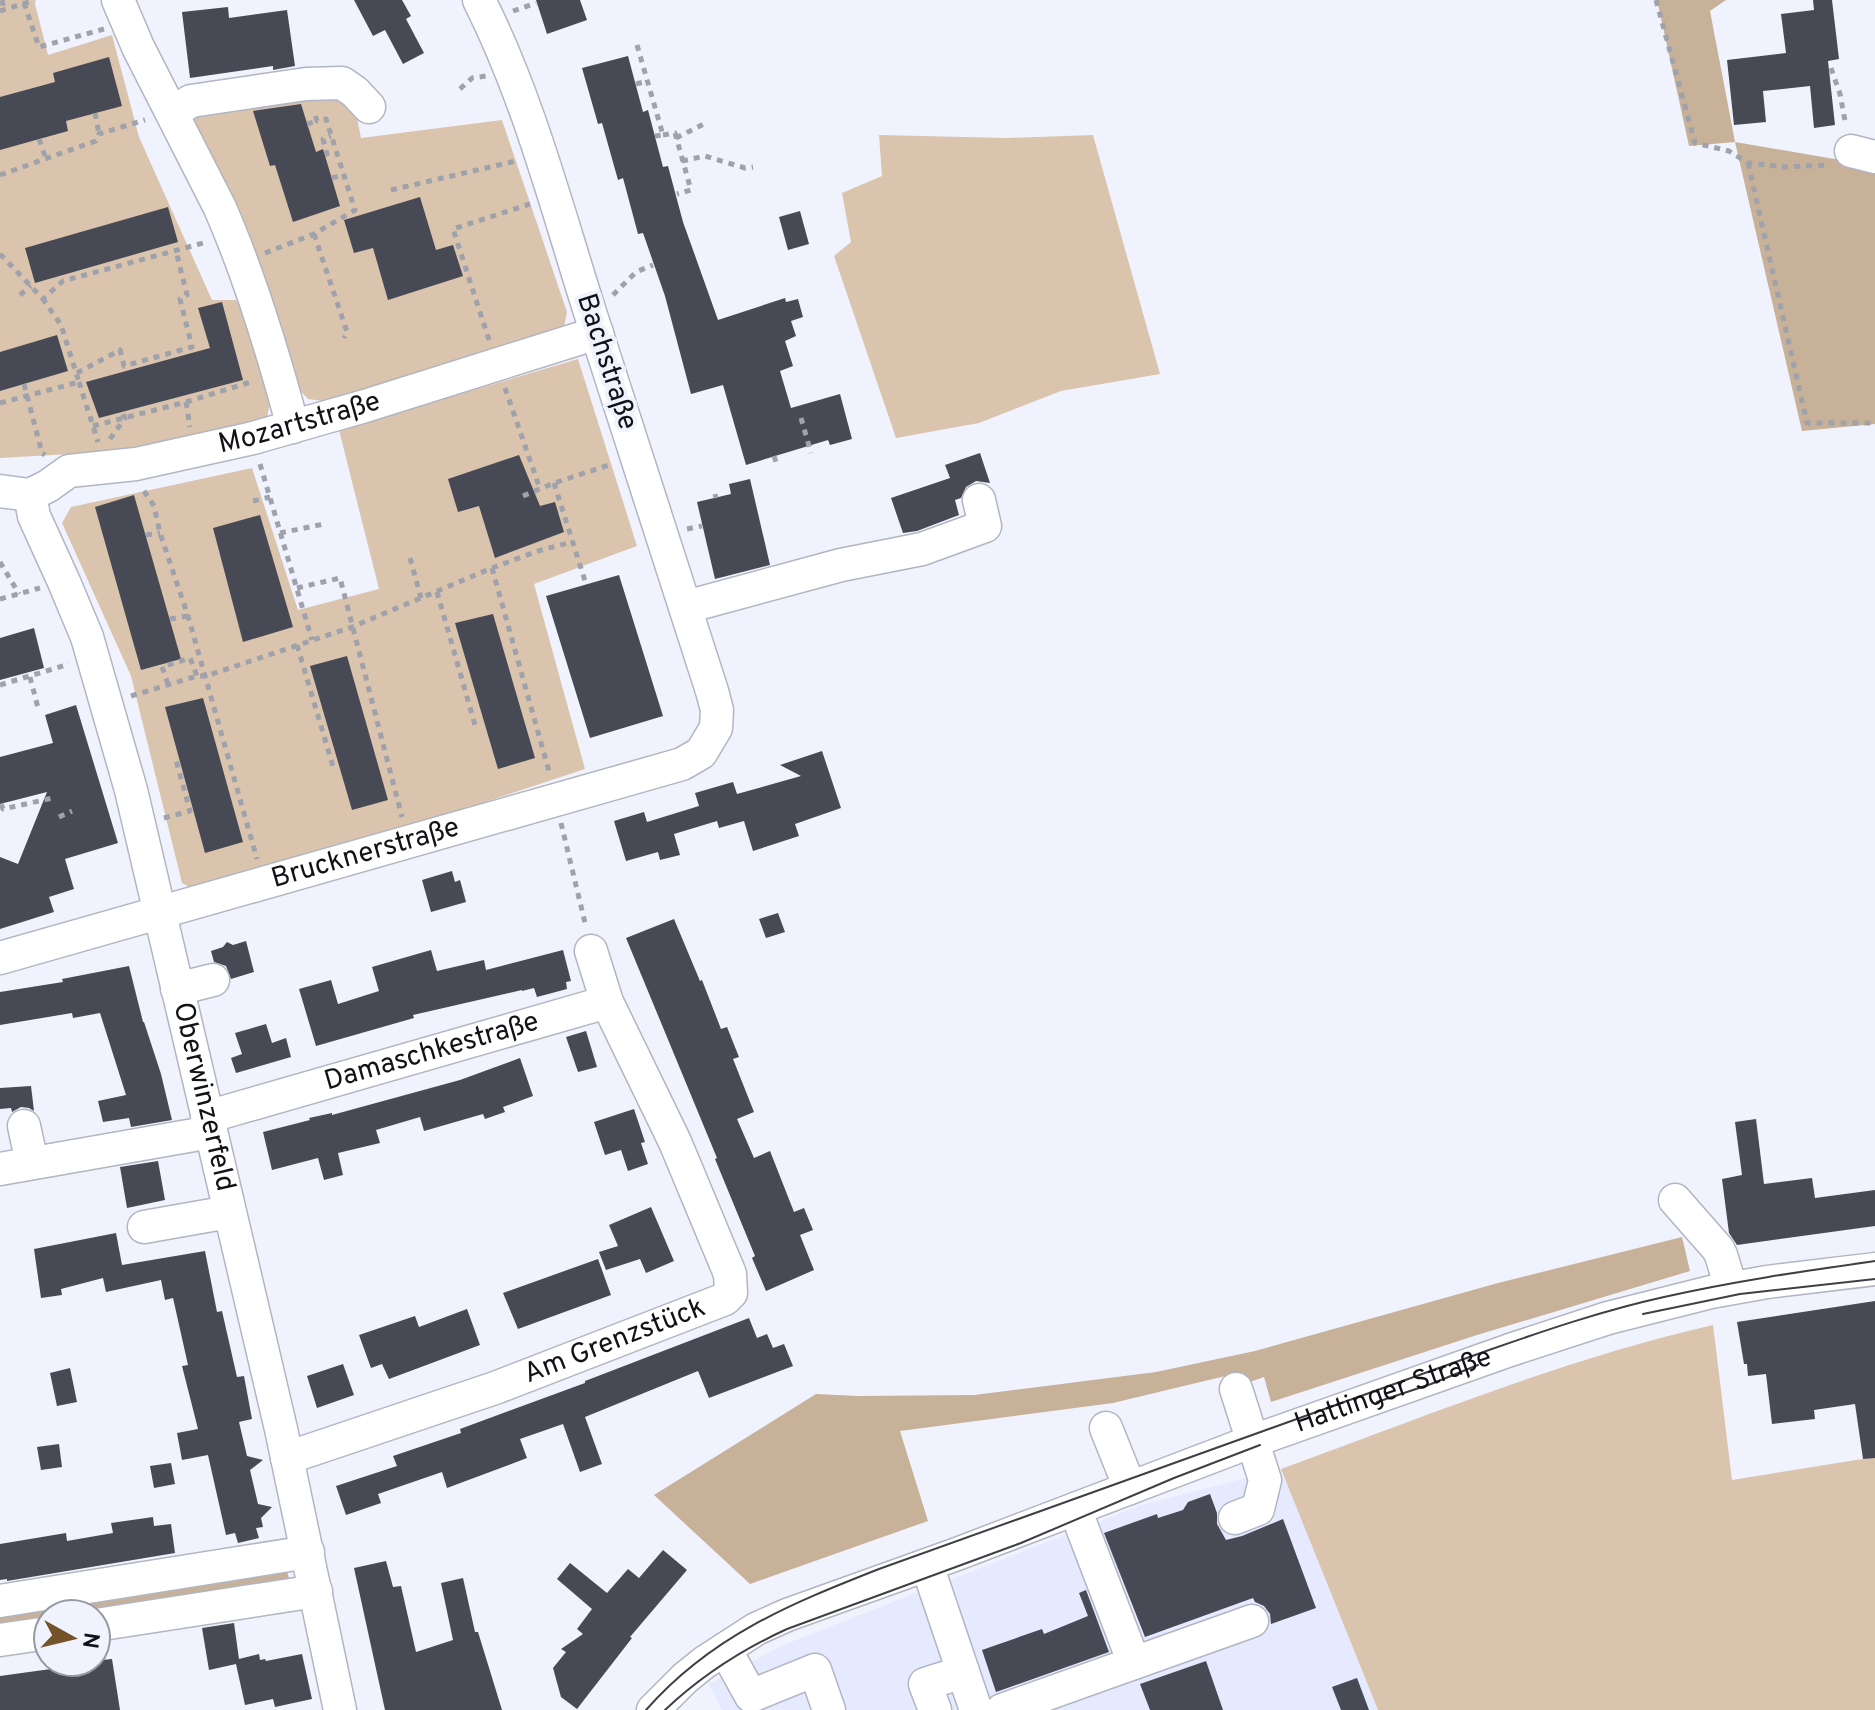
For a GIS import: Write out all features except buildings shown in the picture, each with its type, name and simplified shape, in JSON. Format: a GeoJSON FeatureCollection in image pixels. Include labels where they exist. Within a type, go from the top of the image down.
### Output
{"type":"FeatureCollection","features":[{"type":"Feature","properties":{"kind":"street","name":"Bachstraße"},"geometry":{"type":"LineString","coordinates":[[479,0],[511,73],[554,197],[715,700],[716,728]]}},
{"type":"Feature","properties":{"kind":"street"},"geometry":{"type":"LineString","coordinates":[[123,11],[152,88],[271,319],[279,373],[293,427]]}},
{"type":"Feature","properties":{"kind":"street"},"geometry":{"type":"LineString","coordinates":[[173,125],[191,101],[306,84],[342,83],[369,107]]}},
{"type":"Feature","properties":{"kind":"street","name":"Mozartstraße"},"geometry":{"type":"LineString","coordinates":[[15,493],[48,486],[69,471],[120,465],[253,438],[365,406],[497,364],[594,324]]}},
{"type":"Feature","properties":{"kind":"street","name":"Oberwinzerfeld"},"geometry":{"type":"LineString","coordinates":[[15,493],[34,516],[78,614],[93,656],[140,825],[287,1458],[340,1710]]}},
{"type":"Feature","properties":{"kind":"street"},"geometry":{"type":"LineString","coordinates":[[686,607],[841,565],[922,549],[985,526],[979,500]]}},
{"type":"Feature","properties":{"kind":"street","name":"Brucknerstraße"},"geometry":{"type":"LineString","coordinates":[[0,958],[682,764],[701,753],[716,728]]}},
{"type":"Feature","properties":{"kind":"street"},"geometry":{"type":"LineString","coordinates":[[591,951],[607,1002]]}},
{"type":"Feature","properties":{"kind":"street"},"geometry":{"type":"LineString","coordinates":[[177,989],[213,980]]}},
{"type":"Feature","properties":{"kind":"street","name":"Damaschkestraße"},"geometry":{"type":"LineString","coordinates":[[0,1169],[209,1125],[607,1002]]}},
{"type":"Feature","properties":{"kind":"street","name":"Am Grenzstück"},"geometry":{"type":"LineString","coordinates":[[287,1458],[507,1383],[725,1299],[731,1293],[730,1274],[675,1142],[607,1002]]}},
{"type":"Feature","properties":{"kind":"street"},"geometry":{"type":"LineString","coordinates":[[24,1126],[32,1163]]}},
{"type":"Feature","properties":{"kind":"street"},"geometry":{"type":"LineString","coordinates":[[1675,1200],[1718,1249],[1731,1288]]}},
{"type":"Feature","properties":{"kind":"street"},"geometry":{"type":"LineString","coordinates":[[144,1227],[229,1212]]}},
{"type":"Feature","properties":{"kind":"street","name":"Hattinger Straße"},"geometry":{"type":"LineString","coordinates":[[653,1710],[685,1678],[725,1649],[756,1629],[787,1615],[1253,1441],[1608,1318],[1731,1288],[1875,1269]]}},
{"type":"Feature","properties":{"kind":"street"},"geometry":{"type":"LineString","coordinates":[[1235,1518],[1258,1509],[1265,1480],[1236,1389]]}},
{"type":"Feature","properties":{"kind":"street"},"geometry":{"type":"LineString","coordinates":[[1106,1428],[1130,1488]]}},
{"type":"Feature","properties":{"kind":"street"},"geometry":{"type":"LineString","coordinates":[[1075,1509],[1134,1663]]}},
{"type":"Feature","properties":{"kind":"street"},"geometry":{"type":"LineString","coordinates":[[0,1601],[308,1552]]}},
{"type":"Feature","properties":{"kind":"street"},"geometry":{"type":"LineString","coordinates":[[927,1565],[976,1710]]}},
{"type":"Feature","properties":{"kind":"street"},"geometry":{"type":"LineString","coordinates":[[112,1623],[316,1591]]}},
{"type":"Feature","properties":{"kind":"street"},"geometry":{"type":"LineString","coordinates":[[1002,1710],[1252,1621]]}},
{"type":"Feature","properties":{"kind":"street"},"geometry":{"type":"LineString","coordinates":[[0,1640],[32,1635]]}},
{"type":"Feature","properties":{"kind":"street"},"geometry":{"type":"LineString","coordinates":[[725,1649],[742,1703],[815,1670],[829,1710]]}},
{"type":"Feature","properties":{"kind":"street"},"geometry":{"type":"LineString","coordinates":[[935,1710],[925,1684],[963,1672]]}},
{"type":"Feature","properties":{"kind":"path"},"geometry":{"type":"LineString","coordinates":[[2,0],[2,11],[35,0]]}},
{"type":"Feature","properties":{"kind":"path"},"geometry":{"type":"LineString","coordinates":[[1656,0],[1695,143],[1729,151],[1748,163],[1786,167],[1846,165],[1857,163],[1862,154]]}},
{"type":"Feature","properties":{"kind":"path"},"geometry":{"type":"LineString","coordinates":[[24,3],[39,47],[123,11]]}},
{"type":"Feature","properties":{"kind":"path"},"geometry":{"type":"LineString","coordinates":[[637,45],[663,135]]}},
{"type":"Feature","properties":{"kind":"path"},"geometry":{"type":"LineString","coordinates":[[1831,68],[1840,100]]}},
{"type":"Feature","properties":{"kind":"path"},"geometry":{"type":"LineString","coordinates":[[636,84],[648,81]]}},
{"type":"Feature","properties":{"kind":"path"},"geometry":{"type":"LineString","coordinates":[[306,84],[317,121]]}},
{"type":"Feature","properties":{"kind":"path"},"geometry":{"type":"LineString","coordinates":[[0,175],[96,141],[99,134],[95,113]]}},
{"type":"Feature","properties":{"kind":"path"},"geometry":{"type":"LineString","coordinates":[[43,299],[63,281],[176,251],[224,230],[314,234],[355,210],[326,119],[307,124]]}},
{"type":"Feature","properties":{"kind":"path"},"geometry":{"type":"LineString","coordinates":[[676,138],[706,123]]}},
{"type":"Feature","properties":{"kind":"path"},"geometry":{"type":"LineString","coordinates":[[99,134],[173,125]]}},
{"type":"Feature","properties":{"kind":"path"},"geometry":{"type":"LineString","coordinates":[[655,136],[675,133],[691,190],[677,194]]}},
{"type":"Feature","properties":{"kind":"path"},"geometry":{"type":"LineString","coordinates":[[325,154],[323,139],[331,136]]}},
{"type":"Feature","properties":{"kind":"path"},"geometry":{"type":"LineString","coordinates":[[39,139],[46,159]]}},
{"type":"Feature","properties":{"kind":"path"},"geometry":{"type":"LineString","coordinates":[[391,190],[540,155]]}},
{"type":"Feature","properties":{"kind":"path"},"geometry":{"type":"LineString","coordinates":[[682,161],[705,156],[745,168],[753,167]]}},
{"type":"Feature","properties":{"kind":"path"},"geometry":{"type":"LineString","coordinates":[[1748,163],[1807,423],[1875,423]]}},
{"type":"Feature","properties":{"kind":"path"},"geometry":{"type":"LineString","coordinates":[[332,178],[343,175]]}},
{"type":"Feature","properties":{"kind":"path"},"geometry":{"type":"LineString","coordinates":[[540,489],[453,229],[554,197]]}},
{"type":"Feature","properties":{"kind":"path"},"geometry":{"type":"LineString","coordinates":[[314,234],[347,332],[344,338]]}},
{"type":"Feature","properties":{"kind":"path"},"geometry":{"type":"LineString","coordinates":[[77,373],[120,350],[124,366],[192,347],[180,299],[187,295],[176,251]]}},
{"type":"Feature","properties":{"kind":"path"},"geometry":{"type":"LineString","coordinates":[[0,254],[43,299],[61,325],[93,426],[154,506],[256,855]]}},
{"type":"Feature","properties":{"kind":"path"},"geometry":{"type":"LineString","coordinates":[[594,324],[636,272],[653,265]]}},
{"type":"Feature","properties":{"kind":"path"},"geometry":{"type":"LineString","coordinates":[[20,295],[31,286]]}},
{"type":"Feature","properties":{"kind":"path"},"geometry":{"type":"LineString","coordinates":[[93,426],[279,373]]}},
{"type":"Feature","properties":{"kind":"path"},"geometry":{"type":"LineString","coordinates":[[0,403],[79,382]]}},
{"type":"Feature","properties":{"kind":"path"},"geometry":{"type":"LineString","coordinates":[[24,384],[42,453],[69,471]]}},
{"type":"Feature","properties":{"kind":"path"},"geometry":{"type":"LineString","coordinates":[[120,465],[110,448],[110,437],[123,415]]}},
{"type":"Feature","properties":{"kind":"path"},"geometry":{"type":"LineString","coordinates":[[801,418],[811,453]]}},
{"type":"Feature","properties":{"kind":"path"},"geometry":{"type":"LineString","coordinates":[[253,438],[312,640]]}},
{"type":"Feature","properties":{"kind":"path"},"geometry":{"type":"LineString","coordinates":[[523,496],[636,456]]}},
{"type":"Feature","properties":{"kind":"path"},"geometry":{"type":"LineString","coordinates":[[554,483],[586,584]]}},
{"type":"Feature","properties":{"kind":"path"},"geometry":{"type":"LineString","coordinates":[[253,501],[270,497]]}},
{"type":"Feature","properties":{"kind":"path"},"geometry":{"type":"LineString","coordinates":[[564,537],[567,536],[566,521]]}},
{"type":"Feature","properties":{"kind":"path"},"geometry":{"type":"LineString","coordinates":[[280,533],[324,524]]}},
{"type":"Feature","properties":{"kind":"path"},"geometry":{"type":"LineString","coordinates":[[146,535],[160,533]]}},
{"type":"Feature","properties":{"kind":"path"},"geometry":{"type":"LineString","coordinates":[[106,704],[168,684],[206,676],[352,627],[492,568],[572,542]]}},
{"type":"Feature","properties":{"kind":"path"},"geometry":{"type":"LineString","coordinates":[[410,558],[421,598]]}},
{"type":"Feature","properties":{"kind":"path"},"geometry":{"type":"LineString","coordinates":[[0,562],[19,594]]}},
{"type":"Feature","properties":{"kind":"path"},"geometry":{"type":"LineString","coordinates":[[492,568],[547,764]]}},
{"type":"Feature","properties":{"kind":"path"},"geometry":{"type":"LineString","coordinates":[[297,588],[340,578],[398,802]]}},
{"type":"Feature","properties":{"kind":"path"},"geometry":{"type":"LineString","coordinates":[[4,590],[3,598],[64,582]]}},
{"type":"Feature","properties":{"kind":"path"},"geometry":{"type":"LineString","coordinates":[[437,591],[475,725]]}},
{"type":"Feature","properties":{"kind":"path"},"geometry":{"type":"LineString","coordinates":[[170,619],[188,616]]}},
{"type":"Feature","properties":{"kind":"path"},"geometry":{"type":"LineString","coordinates":[[297,645],[334,770]]}},
{"type":"Feature","properties":{"kind":"path"},"geometry":{"type":"LineString","coordinates":[[505,654],[515,651]]}},
{"type":"Feature","properties":{"kind":"path"},"geometry":{"type":"LineString","coordinates":[[0,685],[93,656]]}},
{"type":"Feature","properties":{"kind":"path"},"geometry":{"type":"LineString","coordinates":[[168,684],[162,667],[190,658],[197,676]]}},
{"type":"Feature","properties":{"kind":"path"},"geometry":{"type":"LineString","coordinates":[[30,677],[38,708]]}},
{"type":"Feature","properties":{"kind":"path"},"geometry":{"type":"LineString","coordinates":[[526,728],[536,725]]}},
{"type":"Feature","properties":{"kind":"path"},"geometry":{"type":"LineString","coordinates":[[140,825],[190,811],[176,760]]}},
{"type":"Feature","properties":{"kind":"path"},"geometry":{"type":"LineString","coordinates":[[1,804],[3,809],[53,798]]}},
{"type":"Feature","properties":{"kind":"path"},"geometry":{"type":"LineString","coordinates":[[556,799],[591,951]]}},
{"type":"Feature","properties":{"kind":"path"},"geometry":{"type":"LineString","coordinates":[[59,817],[72,811]]}},
{"type":"Feature","properties":{"kind":"shaded area"},"geometry":{"type":"Polygon","coordinates":[[[0,0],[34,0],[48,55],[112,35],[139,137],[212,300],[236,300],[241,307],[270,401],[266,425],[176,442],[89,453],[0,458],[0,0]]]}},
{"type":"Feature","properties":{"kind":"shaded area"},"geometry":{"type":"Polygon","coordinates":[[[1657,0],[1726,0],[1710,11],[1735,142],[1689,146],[1657,0]]]}},
{"type":"Feature","properties":{"kind":"shaded area"},"geometry":{"type":"Polygon","coordinates":[[[339,91],[355,107],[361,138],[502,120],[567,312],[564,327],[330,402],[308,399],[296,386],[251,247],[190,113],[339,91]]]}},
{"type":"Feature","properties":{"kind":"shaded area"},"geometry":{"type":"Polygon","coordinates":[[[879,135],[1007,138],[1093,135],[1160,374],[1061,391],[979,423],[896,438],[834,256],[851,242],[842,193],[882,176],[879,135]]]}},
{"type":"Feature","properties":{"kind":"shaded area"},"geometry":{"type":"Polygon","coordinates":[[[1735,142],[1875,166],[1875,424],[1802,431],[1735,142]]]}},
{"type":"Feature","properties":{"kind":"shaded area"},"geometry":{"type":"Polygon","coordinates":[[[578,359],[637,546],[534,584],[585,769],[397,831],[193,889],[182,883],[131,676],[62,523],[71,507],[252,468],[298,610],[379,589],[339,430],[578,359]]]}},
{"type":"Feature","properties":{"kind":"shaded area"},"geometry":{"type":"Polygon","coordinates":[[[1682,1237],[1690,1271],[1477,1335],[1271,1402],[1264,1377],[1247,1383],[1242,1372],[1113,1403],[900,1431],[928,1521],[750,1584],[654,1495],[816,1394],[974,1395],[1156,1372],[1255,1351],[1498,1283],[1682,1237]]]}},
{"type":"Feature","properties":{"kind":"shaded area"},"geometry":{"type":"Polygon","coordinates":[[[1713,1325],[1732,1480],[1875,1457],[1875,1710],[1378,1710],[1281,1469],[1549,1372],[1713,1325]]]}},
{"type":"Feature","properties":{"kind":"shaded area"},"geometry":{"type":"Polygon","coordinates":[[[1281,1469],[1378,1710],[722,1710],[709,1684],[783,1645],[1142,1505],[1281,1469]]]}},
{"type":"Feature","properties":{"kind":"shaded area"},"geometry":{"type":"Polygon","coordinates":[[[287,1570],[289,1580],[112,1611],[112,1598],[86,1598],[287,1570]]]}},
{"type":"Feature","properties":{"kind":"shaded area"},"geometry":{"type":"Polygon","coordinates":[[[32,1606],[32,1626],[0,1631],[0,1610],[32,1606]]]}},
{"type":"Feature","properties":{"kind":"tram line"},"geometry":{"type":"LineString","coordinates":[[646,1710],[671,1684],[725,1642],[783,1609],[879,1569],[1576,1321],[1690,1291],[1875,1261]]}},
{"type":"Feature","properties":{"kind":"tram line"},"geometry":{"type":"LineString","coordinates":[[1643,1314],[1740,1294],[1875,1279]]}},
{"type":"Feature","properties":{"kind":"tram line"},"geometry":{"type":"LineString","coordinates":[[1377,1402],[1478,1365]]}},
{"type":"Feature","properties":{"kind":"tram line"},"geometry":{"type":"LineString","coordinates":[[665,1710],[722,1665],[787,1629],[1021,1543],[1260,1445]]}}]}
